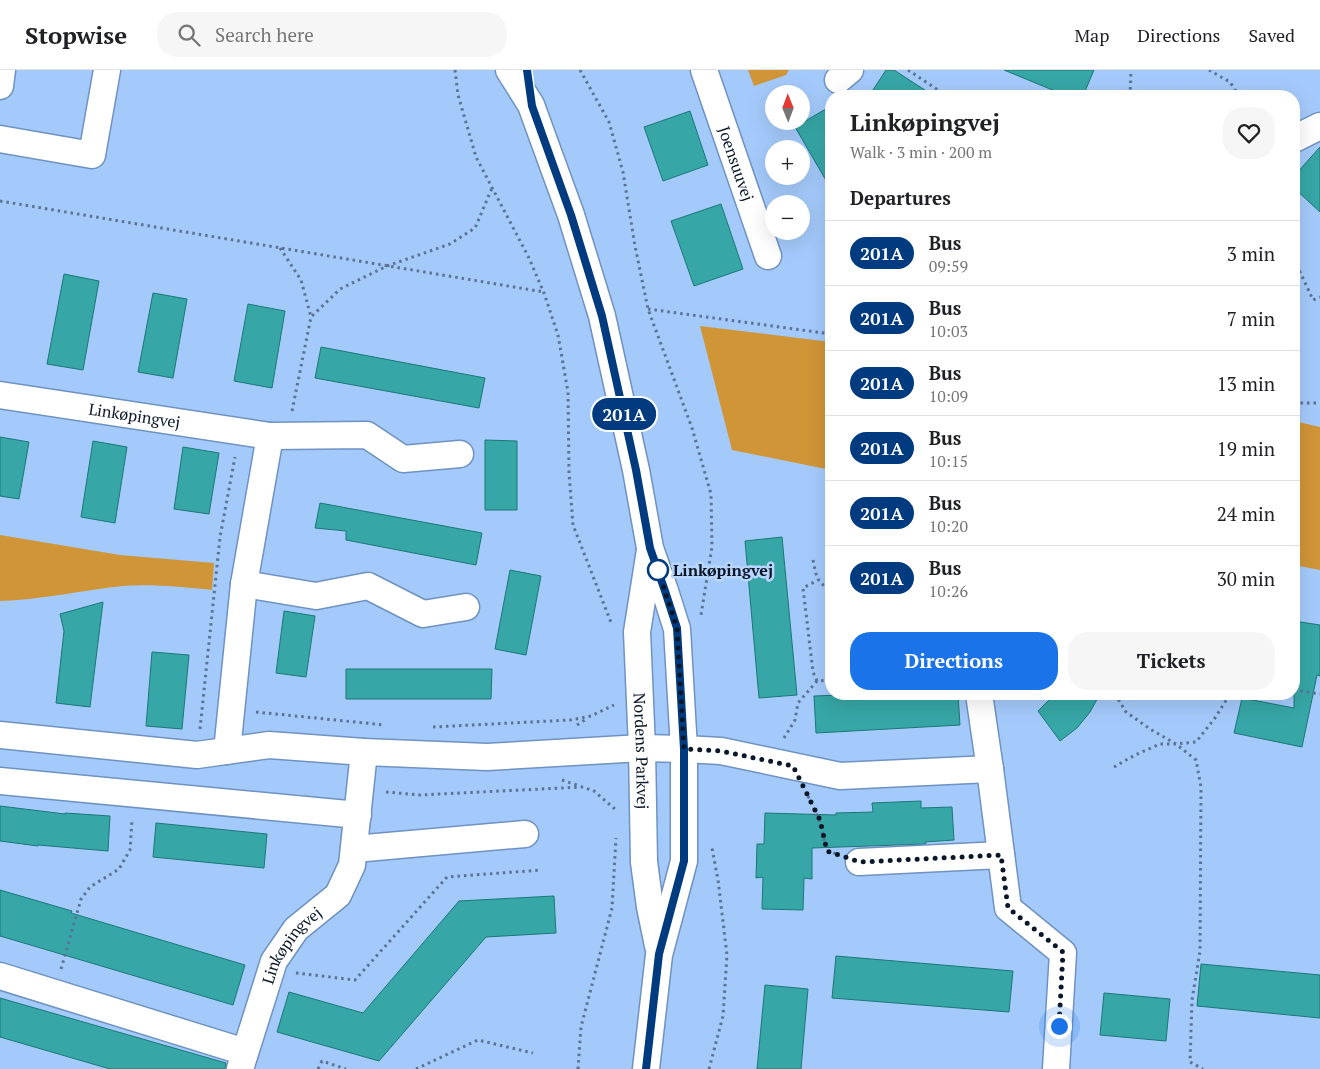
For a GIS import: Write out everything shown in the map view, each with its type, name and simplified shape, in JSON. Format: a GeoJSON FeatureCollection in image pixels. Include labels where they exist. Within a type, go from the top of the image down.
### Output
{"type":"FeatureCollection","features":[{"type":"Feature","properties":{"kind":"street"},"geometry":{"type":"LineString","coordinates":[[0,86],[2,70]]}},
{"type":"Feature","properties":{"kind":"street"},"geometry":{"type":"LineString","coordinates":[[0,139],[92,155],[107,70]]}},
{"type":"Feature","properties":{"kind":"street","name":"Nordens Parkvej"},"geometry":{"type":"LineString","coordinates":[[509,70],[532,106]]}},
{"type":"Feature","properties":{"kind":"street","name":"Nordens Parkvej"},"geometry":{"type":"LineString","coordinates":[[527,70],[532,106],[571,215],[602,316],[636,470],[650,548],[677,628],[684,749],[684,861],[659,954],[646,1069]]}},
{"type":"Feature","properties":{"kind":"street","name":"Joensuuvej"},"geometry":{"type":"LineString","coordinates":[[704,70],[768,256]]}},
{"type":"Feature","properties":{"kind":"street"},"geometry":{"type":"LineString","coordinates":[[1300,136],[1320,126]]}},
{"type":"Feature","properties":{"kind":"street","name":"Linkøpingvej"},"geometry":{"type":"LineString","coordinates":[[0,395],[270,436],[367,435],[403,459],[460,454]]}},
{"type":"Feature","properties":{"kind":"street"},"geometry":{"type":"LineString","coordinates":[[226,751],[244,584],[270,436]]}},
{"type":"Feature","properties":{"kind":"street","name":"Nordens Parkvej"},"geometry":{"type":"LineString","coordinates":[[650,548],[637,632],[644,862],[659,954]]}},
{"type":"Feature","properties":{"kind":"street"},"geometry":{"type":"LineString","coordinates":[[244,584],[316,596],[368,586],[423,614],[466,607]]}},
{"type":"Feature","properties":{"kind":"street"},"geometry":{"type":"LineString","coordinates":[[980,700],[1008,908],[1063,952],[1056,1069]]}},
{"type":"Feature","properties":{"kind":"street"},"geometry":{"type":"LineString","coordinates":[[0,735],[197,755],[269,745],[364,752],[487,757],[642,748],[721,751],[840,776],[990,769]]}},
{"type":"Feature","properties":{"kind":"street","name":"Linkøpingvej"},"geometry":{"type":"LineString","coordinates":[[0,976],[54,993],[242,1061],[274,961],[296,929],[338,895],[352,865],[364,752]]}},
{"type":"Feature","properties":{"kind":"street"},"geometry":{"type":"LineString","coordinates":[[0,781],[358,815]]}},
{"type":"Feature","properties":{"kind":"street"},"geometry":{"type":"LineString","coordinates":[[354,849],[525,834]]}},
{"type":"Feature","properties":{"kind":"street"},"geometry":{"type":"LineString","coordinates":[[860,862],[1001,855]]}},
{"type":"Feature","properties":{"kind":"path"},"geometry":{"type":"LineString","coordinates":[[455,70],[458,94],[476,157],[529,258],[544,292],[558,335],[568,392],[569,473],[573,525],[612,626]]}},
{"type":"Feature","properties":{"kind":"path"},"geometry":{"type":"LineString","coordinates":[[908,70],[938,90]]}},
{"type":"Feature","properties":{"kind":"path"},"geometry":{"type":"LineString","coordinates":[[1130,90],[1131,70]]}},
{"type":"Feature","properties":{"kind":"path"},"geometry":{"type":"LineString","coordinates":[[1210,70],[1230,82],[1235,90]]}},
{"type":"Feature","properties":{"kind":"path"},"geometry":{"type":"LineString","coordinates":[[311,317],[340,288],[387,266],[450,244],[475,228],[492,187]]}},
{"type":"Feature","properties":{"kind":"path"},"geometry":{"type":"LineString","coordinates":[[0,201],[544,292]]}},
{"type":"Feature","properties":{"kind":"path"},"geometry":{"type":"LineString","coordinates":[[270,436],[292,413],[311,317],[301,280],[280,248]]}},
{"type":"Feature","properties":{"kind":"path"},"geometry":{"type":"LineString","coordinates":[[1300,272],[1313,300],[1320,297]]}},
{"type":"Feature","properties":{"kind":"path"},"geometry":{"type":"LineString","coordinates":[[648,309],[825,333]]}},
{"type":"Feature","properties":{"kind":"path"},"geometry":{"type":"LineString","coordinates":[[1300,403],[1320,403]]}},
{"type":"Feature","properties":{"kind":"path"},"geometry":{"type":"LineString","coordinates":[[197,755],[220,537],[240,432]]}},
{"type":"Feature","properties":{"kind":"path"},"geometry":{"type":"LineString","coordinates":[[813,560],[818,580],[825,587]]}},
{"type":"Feature","properties":{"kind":"path"},"geometry":{"type":"LineString","coordinates":[[817,681],[813,672],[803,588],[818,580]]}},
{"type":"Feature","properties":{"kind":"path"},"geometry":{"type":"LineString","coordinates":[[776,736],[784,738],[795,720],[798,703],[817,681],[825,680]]}},
{"type":"Feature","properties":{"kind":"path"},"geometry":{"type":"LineString","coordinates":[[1300,691],[1320,694]]}},
{"type":"Feature","properties":{"kind":"path"},"geometry":{"type":"LineString","coordinates":[[1119,700],[1126,712],[1176,744],[1196,760],[1201,787],[1200,951],[1192,1000],[1190,1062],[1202,1069]]}},
{"type":"Feature","properties":{"kind":"path"},"geometry":{"type":"LineString","coordinates":[[1114,767],[1160,744],[1196,742],[1226,700]]}},
{"type":"Feature","properties":{"kind":"path"},"geometry":{"type":"LineString","coordinates":[[424,727],[570,720],[591,716],[619,703]]}},
{"type":"Feature","properties":{"kind":"path"},"geometry":{"type":"LineString","coordinates":[[202,706],[394,726]]}},
{"type":"Feature","properties":{"kind":"path"},"geometry":{"type":"LineString","coordinates":[[793,766],[820,820],[827,851],[860,862]]}},
{"type":"Feature","properties":{"kind":"path"},"geometry":{"type":"LineString","coordinates":[[360,789],[420,795],[582,787],[594,791],[617,810],[617,802]]}},
{"type":"Feature","properties":{"kind":"path"},"geometry":{"type":"LineString","coordinates":[[54,993],[81,899],[90,887],[119,869],[130,850],[134,793]]}},
{"type":"Feature","properties":{"kind":"path"},"geometry":{"type":"LineString","coordinates":[[578,1069],[581,1027],[612,908],[616,830]]}},
{"type":"Feature","properties":{"kind":"path"},"geometry":{"type":"LineString","coordinates":[[293,973],[354,980],[447,877],[541,870]]}},
{"type":"Feature","properties":{"kind":"path"},"geometry":{"type":"LineString","coordinates":[[416,1069],[478,1040],[533,1053]]}},
{"type":"Feature","properties":{"kind":"path"},"geometry":{"type":"LineString","coordinates":[[318,1069],[322,1061],[346,1069]]}},
{"type":"Feature","properties":{"kind":"shaded area"},"geometry":{"type":"Polygon","coordinates":[[[748,70],[789,70],[786,75],[754,86],[748,70]]]}},
{"type":"Feature","properties":{"kind":"shaded area"},"geometry":{"type":"Polygon","coordinates":[[[700,326],[825,341],[825,469],[732,450],[700,326]]]}},
{"type":"Feature","properties":{"kind":"shaded area"},"geometry":{"type":"Polygon","coordinates":[[[1300,422],[1320,427],[1320,570],[1300,566],[1300,422]]]}},
{"type":"Feature","properties":{"kind":"shaded area"},"geometry":{"type":"Polygon","coordinates":[[[0,535],[120,555],[214,563],[212,590],[133,585],[31,599],[0,601],[0,535]]]}},
{"type":"Feature","properties":{"kind":"building"},"geometry":{"type":"Polygon","coordinates":[[[886,70],[894,70],[925,90],[873,90],[886,70]]]}},
{"type":"Feature","properties":{"kind":"building"},"geometry":{"type":"Polygon","coordinates":[[[1004,70],[1094,70],[1086,90],[1052,90],[1004,70]]]}},
{"type":"Feature","properties":{"kind":"building"},"geometry":{"type":"Polygon","coordinates":[[[825,110],[825,179],[810,153],[810,140],[803,140],[797,130],[810,130],[810,118],[825,110]]]}},
{"type":"Feature","properties":{"kind":"building"},"geometry":{"type":"Polygon","coordinates":[[[690,111],[708,165],[663,181],[644,127],[690,111]]]}},
{"type":"Feature","properties":{"kind":"building"},"geometry":{"type":"Polygon","coordinates":[[[1320,147],[1320,212],[1300,194],[1300,169],[1320,147]]]}},
{"type":"Feature","properties":{"kind":"building"},"geometry":{"type":"Polygon","coordinates":[[[721,204],[743,269],[694,286],[671,221],[721,204]]]}},
{"type":"Feature","properties":{"kind":"building"},"geometry":{"type":"Polygon","coordinates":[[[64,274],[99,281],[83,370],[47,364],[64,274]]]}},
{"type":"Feature","properties":{"kind":"building"},"geometry":{"type":"Polygon","coordinates":[[[153,293],[187,299],[173,378],[138,372],[153,293]]]}},
{"type":"Feature","properties":{"kind":"building"},"geometry":{"type":"Polygon","coordinates":[[[248,304],[285,311],[272,388],[234,381],[248,304]]]}},
{"type":"Feature","properties":{"kind":"building"},"geometry":{"type":"Polygon","coordinates":[[[321,347],[485,378],[479,408],[315,378],[321,347]]]}},
{"type":"Feature","properties":{"kind":"building"},"geometry":{"type":"Polygon","coordinates":[[[0,437],[29,442],[19,499],[0,496],[0,437]]]}},
{"type":"Feature","properties":{"kind":"building"},"geometry":{"type":"Polygon","coordinates":[[[485,440],[517,441],[517,510],[485,510],[485,440]]]}},
{"type":"Feature","properties":{"kind":"building"},"geometry":{"type":"Polygon","coordinates":[[[93,441],[127,447],[115,523],[81,517],[93,441]]]}},
{"type":"Feature","properties":{"kind":"building"},"geometry":{"type":"Polygon","coordinates":[[[183,447],[219,453],[209,514],[174,509],[183,447]]]}},
{"type":"Feature","properties":{"kind":"building"},"geometry":{"type":"Polygon","coordinates":[[[320,503],[482,533],[476,565],[346,540],[346,531],[315,528],[320,503]]]}},
{"type":"Feature","properties":{"kind":"building"},"geometry":{"type":"Polygon","coordinates":[[[782,537],[797,695],[759,698],[745,541],[782,537]]]}},
{"type":"Feature","properties":{"kind":"building"},"geometry":{"type":"Polygon","coordinates":[[[510,570],[541,576],[526,655],[495,649],[510,570]]]}},
{"type":"Feature","properties":{"kind":"building"},"geometry":{"type":"Polygon","coordinates":[[[103,602],[90,707],[56,703],[64,631],[60,614],[103,602]]]}},
{"type":"Feature","properties":{"kind":"building"},"geometry":{"type":"Polygon","coordinates":[[[284,611],[315,616],[306,677],[276,673],[284,611]]]}},
{"type":"Feature","properties":{"kind":"building"},"geometry":{"type":"Polygon","coordinates":[[[1300,622],[1320,625],[1320,676],[1317,675],[1302,747],[1234,733],[1242,700],[1252,700],[1294,708],[1294,700],[1300,700],[1300,622]]]}},
{"type":"Feature","properties":{"kind":"building"},"geometry":{"type":"Polygon","coordinates":[[[152,652],[189,655],[182,729],[146,726],[152,652]]]}},
{"type":"Feature","properties":{"kind":"building"},"geometry":{"type":"Polygon","coordinates":[[[346,669],[492,669],[491,699],[346,699],[346,669]]]}},
{"type":"Feature","properties":{"kind":"building"},"geometry":{"type":"Polygon","coordinates":[[[814,696],[825,696],[825,700],[958,700],[960,725],[816,733],[814,696]]]}},
{"type":"Feature","properties":{"kind":"building"},"geometry":{"type":"Polygon","coordinates":[[[1049,700],[1097,700],[1077,728],[1060,741],[1038,711],[1049,700]]]}},
{"type":"Feature","properties":{"kind":"building"},"geometry":{"type":"Polygon","coordinates":[[[921,801],[921,808],[952,807],[954,840],[925,842],[926,844],[812,848],[812,879],[804,878],[803,910],[762,909],[763,877],[756,878],[757,844],[764,844],[765,813],[836,815],[836,813],[873,812],[872,803],[921,801]]]}},
{"type":"Feature","properties":{"kind":"building"},"geometry":{"type":"Polygon","coordinates":[[[0,806],[65,814],[110,816],[108,851],[0,841],[0,806]]]}},
{"type":"Feature","properties":{"kind":"building"},"geometry":{"type":"Polygon","coordinates":[[[156,823],[267,834],[264,868],[153,857],[156,823]]]}},
{"type":"Feature","properties":{"kind":"building"},"geometry":{"type":"Polygon","coordinates":[[[0,890],[245,965],[233,1005],[0,936],[0,890]]]}},
{"type":"Feature","properties":{"kind":"building"},"geometry":{"type":"Polygon","coordinates":[[[554,896],[556,933],[486,937],[379,1061],[277,1032],[289,992],[363,1013],[459,901],[554,896]]]}},
{"type":"Feature","properties":{"kind":"building"},"geometry":{"type":"Polygon","coordinates":[[[836,956],[1013,971],[1009,1012],[832,998],[836,956]]]}},
{"type":"Feature","properties":{"kind":"building"},"geometry":{"type":"Polygon","coordinates":[[[1201,964],[1320,975],[1320,1018],[1197,1006],[1201,964]]]}},
{"type":"Feature","properties":{"kind":"building"},"geometry":{"type":"Polygon","coordinates":[[[765,985],[808,989],[801,1069],[757,1069],[765,985]]]}},
{"type":"Feature","properties":{"kind":"building"},"geometry":{"type":"Polygon","coordinates":[[[1104,993],[1170,999],[1166,1041],[1100,1035],[1104,993]]]}},
{"type":"Feature","properties":{"kind":"building"},"geometry":{"type":"Polygon","coordinates":[[[0,998],[226,1063],[225,1069],[110,1069],[0,1037],[0,998]]]}},
{"type":"Feature","properties":{"kind":"bus line","name":"201A"},"geometry":{"type":"LineString","coordinates":[[527,70],[532,106],[571,215],[602,316],[636,470],[650,548],[677,628],[684,749],[684,861],[659,954],[646,1069]]}},
{"type":"Feature","properties":{"kind":"place","name":"Linkøpingvej"},"geometry":{"type":"Point","coordinates":[658,570]}},
{"type":"Feature","properties":{"kind":"route"},"geometry":{"type":"LineString","coordinates":[[658,570],[677,628],[684,749],[721,751],[793,766],[820,820],[827,851],[860,862],[1001,855],[1008,908],[1063,952],[1059,1026]]}}]}
